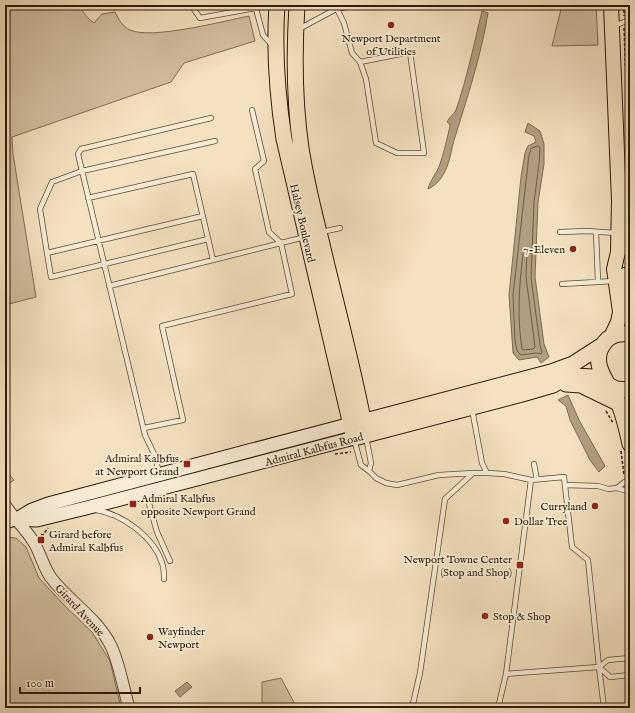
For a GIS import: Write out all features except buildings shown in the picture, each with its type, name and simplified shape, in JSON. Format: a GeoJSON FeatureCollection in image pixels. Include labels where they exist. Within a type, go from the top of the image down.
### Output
{"type":"FeatureCollection","features":[{"type":"Feature","properties":{"kind":"highway","name":"Halsey Boulevard"},"geometry":{"type":"LineString","coordinates":[[277,5],[276,50],[278,94],[287,153],[313,235],[359,430]]}},
{"type":"Feature","properties":{"kind":"highway","name":"Halsey Boulevard"},"geometry":{"type":"LineString","coordinates":[[297,5],[295,75],[299,134],[313,235]]}},
{"type":"Feature","properties":{"kind":"highway"},"geometry":{"type":"LineString","coordinates":[[613,408],[609,386],[599,366],[598,357],[606,341],[621,333],[630,334]]}},
{"type":"Feature","properties":{"kind":"highway","name":"Admiral Kalbfus Road"},"geometry":{"type":"LineString","coordinates":[[359,430],[547,374],[573,364],[606,341]]}},
{"type":"Feature","properties":{"kind":"highway","name":"Admiral Kalbfus Road"},"geometry":{"type":"LineString","coordinates":[[359,430],[472,408],[553,385],[568,377],[581,375],[593,377],[618,390],[630,390]]}},
{"type":"Feature","properties":{"kind":"highway"},"geometry":{"type":"LineString","coordinates":[[553,385],[573,383],[580,384],[613,408],[624,419],[625,446]]}},
{"type":"Feature","properties":{"kind":"main road"},"geometry":{"type":"LineString","coordinates":[[606,341],[620,314],[615,280],[615,265],[618,252],[625,189],[611,5]]}},
{"type":"Feature","properties":{"kind":"main road"},"geometry":{"type":"LineString","coordinates":[[618,252],[624,266],[626,286],[630,303]]}},
{"type":"Feature","properties":{"kind":"main road","name":"Admiral Kalbfus Road"},"geometry":{"type":"LineString","coordinates":[[10,521],[48,504],[160,476],[359,430]]}},
{"type":"Feature","properties":{"kind":"main road","name":"Admiral Kalbfus Road"},"geometry":{"type":"LineString","coordinates":[[10,521],[37,520],[146,493],[359,430]]}},
{"type":"Feature","properties":{"kind":"street","name":"Girard Avenue"},"geometry":{"type":"LineString","coordinates":[[5,505],[10,521],[34,541],[46,570],[53,580],[97,626],[108,640],[115,656],[129,708]]}},
{"type":"Feature","properties":{"kind":"lane"},"geometry":{"type":"LineString","coordinates":[[191,5],[200,18],[255,7],[263,35],[276,50]]}},
{"type":"Feature","properties":{"kind":"lane"},"geometry":{"type":"LineString","coordinates":[[296,31],[335,7],[356,5]]}},
{"type":"Feature","properties":{"kind":"lane"},"geometry":{"type":"LineString","coordinates":[[335,7],[341,15],[352,52],[360,62],[366,79],[376,143],[397,153],[424,153],[410,52],[360,62]]}},
{"type":"Feature","properties":{"kind":"lane"},"geometry":{"type":"LineString","coordinates":[[613,26],[630,20]]}},
{"type":"Feature","properties":{"kind":"lane"},"geometry":{"type":"LineString","coordinates":[[144,428],[183,420],[162,326],[292,294],[281,243],[269,232],[254,169],[264,161],[252,110]]}},
{"type":"Feature","properties":{"kind":"lane"},"geometry":{"type":"LineString","coordinates":[[163,488],[155,456],[145,435],[78,154],[81,149],[211,118]]}},
{"type":"Feature","properties":{"kind":"lane"},"geometry":{"type":"LineString","coordinates":[[208,239],[51,277],[40,209],[52,182],[82,171],[216,141]]}},
{"type":"Feature","properties":{"kind":"lane"},"geometry":{"type":"LineString","coordinates":[[88,198],[193,174],[213,260]]}},
{"type":"Feature","properties":{"kind":"lane"},"geometry":{"type":"LineString","coordinates":[[47,254],[203,216]]}},
{"type":"Feature","properties":{"kind":"lane"},"geometry":{"type":"LineString","coordinates":[[109,286],[340,228]]}},
{"type":"Feature","properties":{"kind":"lane"},"geometry":{"type":"LineString","coordinates":[[560,232],[587,231],[619,233]]}},
{"type":"Feature","properties":{"kind":"lane"},"geometry":{"type":"LineString","coordinates":[[596,232],[598,282]]}},
{"type":"Feature","properties":{"kind":"lane"},"geometry":{"type":"LineString","coordinates":[[562,284],[615,280]]}},
{"type":"Feature","properties":{"kind":"lane"},"geometry":{"type":"LineString","coordinates":[[472,408],[482,463],[487,473]]}},
{"type":"Feature","properties":{"kind":"lane"},"geometry":{"type":"LineString","coordinates":[[359,430],[361,465],[370,471],[380,481],[397,485],[439,475],[473,473],[504,474],[530,480],[564,477],[572,547],[588,560],[604,708]]}},
{"type":"Feature","properties":{"kind":"lane"},"geometry":{"type":"LineString","coordinates":[[359,430],[371,463],[370,471]]}},
{"type":"Feature","properties":{"kind":"lane"},"geometry":{"type":"LineString","coordinates":[[534,464],[537,480]]}},
{"type":"Feature","properties":{"kind":"lane"},"geometry":{"type":"LineString","coordinates":[[412,708],[420,674],[446,499],[473,473]]}},
{"type":"Feature","properties":{"kind":"lane"},"geometry":{"type":"LineString","coordinates":[[617,488],[630,478]]}},
{"type":"Feature","properties":{"kind":"lane"},"geometry":{"type":"LineString","coordinates":[[498,708],[506,674],[530,480]]}},
{"type":"Feature","properties":{"kind":"lane"},"geometry":{"type":"LineString","coordinates":[[565,485],[598,486],[608,489],[617,488],[628,491]]}},
{"type":"Feature","properties":{"kind":"lane"},"geometry":{"type":"LineString","coordinates":[[146,493],[157,532],[170,561]]}},
{"type":"Feature","properties":{"kind":"lane"},"geometry":{"type":"LineString","coordinates":[[86,508],[106,512],[126,521],[136,528],[151,544],[160,558],[164,579]]}},
{"type":"Feature","properties":{"kind":"lane"},"geometry":{"type":"LineString","coordinates":[[506,674],[599,667],[608,660],[630,658]]}},
{"type":"Feature","properties":{"kind":"lane"},"geometry":{"type":"LineString","coordinates":[[599,667],[610,677],[630,675]]}},
{"type":"Feature","properties":{"kind":"path"},"geometry":{"type":"LineString","coordinates":[[604,409],[613,408],[615,429]]}},
{"type":"Feature","properties":{"kind":"path"},"geometry":{"type":"LineString","coordinates":[[624,482],[625,446]]}},
{"type":"Feature","properties":{"kind":"path"},"geometry":{"type":"LineString","coordinates":[[628,491],[630,516]]}},
{"type":"Feature","properties":{"kind":"shaded area"},"geometry":{"type":"Polygon","coordinates":[[[5,5],[80,5],[89,19],[94,23],[102,14],[115,12],[123,25],[130,30],[154,33],[188,29],[249,16],[255,41],[184,63],[171,82],[12,137],[13,154],[36,297],[5,305],[5,5]]]}},
{"type":"Feature","properties":{"kind":"shaded area"},"geometry":{"type":"Polygon","coordinates":[[[562,5],[596,5],[598,45],[552,46],[562,5]]]}},
{"type":"Feature","properties":{"kind":"shaded area"},"geometry":{"type":"Polygon","coordinates":[[[5,470],[14,480],[5,486],[5,470]]]}},
{"type":"Feature","properties":{"kind":"shaded area"},"geometry":{"type":"Polygon","coordinates":[[[5,537],[16,538],[26,547],[39,578],[92,632],[110,661],[121,708],[5,708],[5,537]]]}},
{"type":"Feature","properties":{"kind":"shaded area"},"geometry":{"type":"Polygon","coordinates":[[[281,678],[297,708],[262,708],[262,682],[281,678]]]}},
{"type":"Feature","properties":{"kind":"water"},"geometry":{"type":"Polygon","coordinates":[[[482,11],[488,13],[482,45],[449,161],[440,180],[428,189],[439,167],[450,126],[447,122],[455,112],[460,98],[482,11]]]}},
{"type":"Feature","properties":{"kind":"water"},"geometry":{"type":"Polygon","coordinates":[[[528,123],[540,131],[544,144],[544,164],[538,202],[535,277],[544,344],[549,357],[541,363],[537,357],[519,360],[513,353],[509,295],[521,177],[525,153],[528,146],[536,142],[534,136],[525,132],[528,123]]]}},
{"type":"Feature","properties":{"kind":"water"},"geometry":{"type":"Polygon","coordinates":[[[568,395],[579,420],[605,466],[599,472],[590,460],[570,420],[566,406],[558,400],[568,395]]]}},
{"type":"Feature","properties":{"kind":"water"},"geometry":{"type":"Polygon","coordinates":[[[187,682],[192,687],[180,697],[175,691],[187,682]]]}},
{"type":"Feature","properties":{"kind":"place","name":"Newport Department of Utilities"},"geometry":{"type":"Point","coordinates":[391,25]}},
{"type":"Feature","properties":{"kind":"place","name":"7-Eleven"},"geometry":{"type":"Point","coordinates":[573,249]}},
{"type":"Feature","properties":{"kind":"place","name":"Admiral Kalbfus at Newport Grand"},"geometry":{"type":"Point","coordinates":[187,464]}},
{"type":"Feature","properties":{"kind":"place","name":"Admiral Kalbfus opposite Newport Grand"},"geometry":{"type":"Point","coordinates":[133,504]}},
{"type":"Feature","properties":{"kind":"place","name":"Curryland"},"geometry":{"type":"Point","coordinates":[595,506]}},
{"type":"Feature","properties":{"kind":"place","name":"Dollar Tree"},"geometry":{"type":"Point","coordinates":[506,521]}},
{"type":"Feature","properties":{"kind":"place","name":"Girard before Admiral Kalbfus"},"geometry":{"type":"Point","coordinates":[41,540]}},
{"type":"Feature","properties":{"kind":"place","name":"Newport Towne Center (Stop and Shop)"},"geometry":{"type":"Point","coordinates":[520,565]}},
{"type":"Feature","properties":{"kind":"place","name":"Stop & Shop"},"geometry":{"type":"Point","coordinates":[485,616]}},
{"type":"Feature","properties":{"kind":"place","name":"Wayfinder Newport"},"geometry":{"type":"Point","coordinates":[150,637]}}]}
